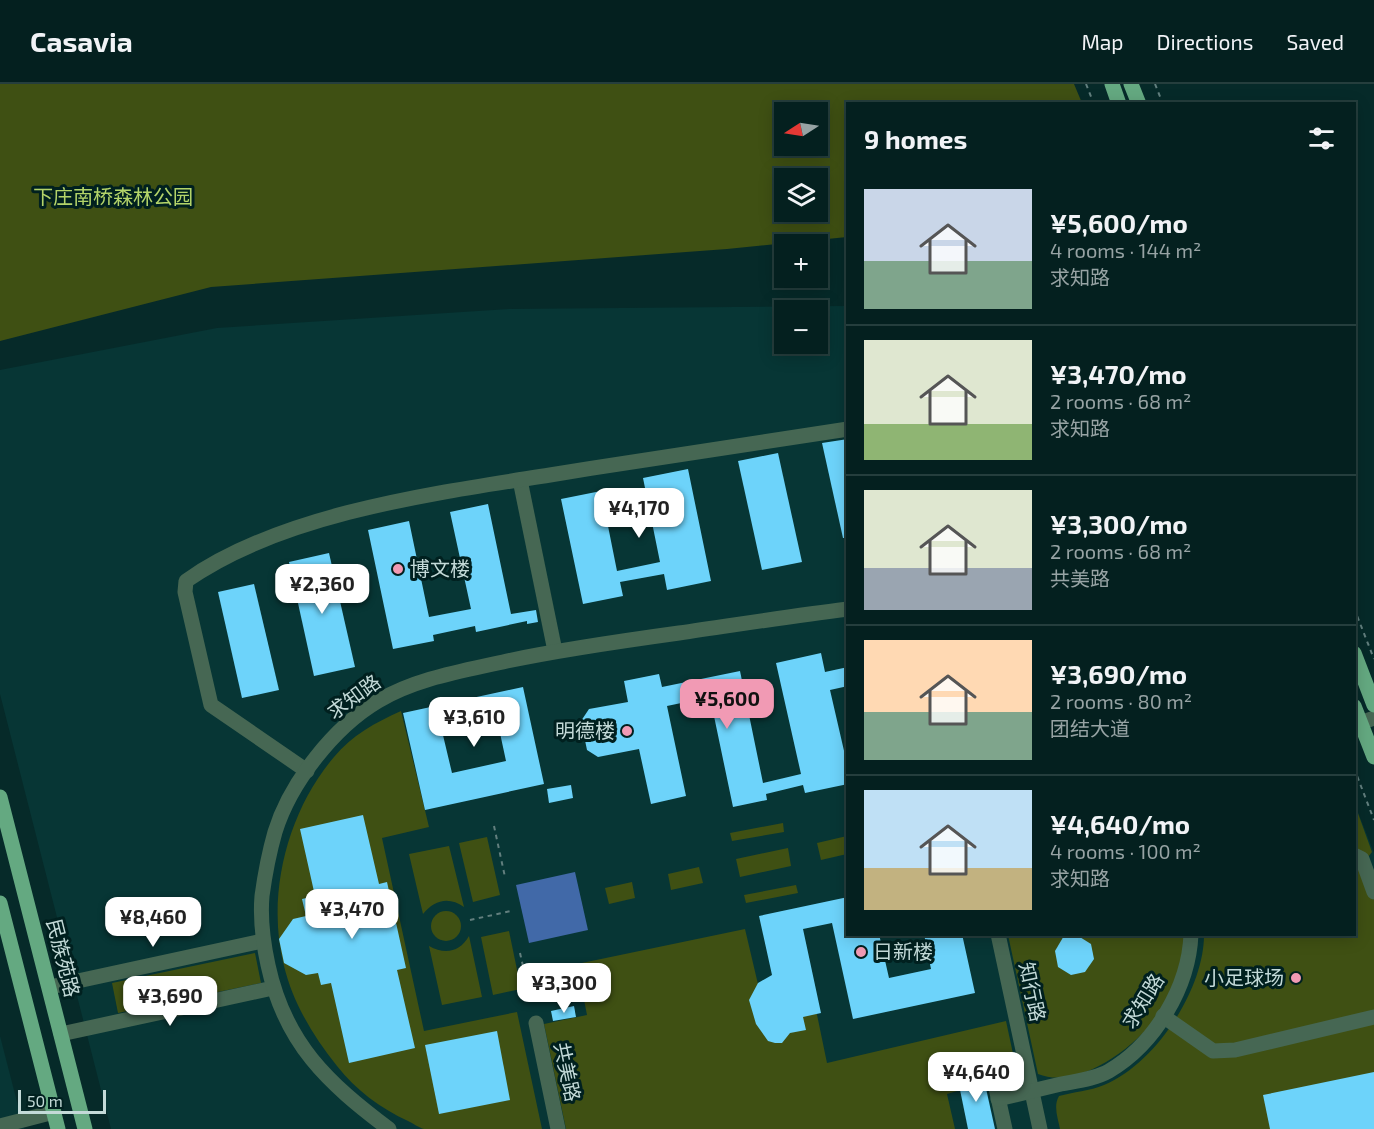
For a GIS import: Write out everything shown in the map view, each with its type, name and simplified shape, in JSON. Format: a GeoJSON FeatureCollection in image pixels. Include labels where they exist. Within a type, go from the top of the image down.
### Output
{"type":"FeatureCollection","features":[{"type":"Feature","properties":{"kind":"main road"},"geometry":{"type":"LineString","coordinates":[[1112,84],[1118,102]]}},
{"type":"Feature","properties":{"kind":"main road"},"geometry":{"type":"LineString","coordinates":[[1131,84],[1138,102]]}},
{"type":"Feature","properties":{"kind":"main road"},"geometry":{"type":"LineString","coordinates":[[1356,658],[1374,705]]}},
{"type":"Feature","properties":{"kind":"main road"},"geometry":{"type":"LineString","coordinates":[[1363,722],[1374,757]]}},
{"type":"Feature","properties":{"kind":"main road","name":"民族苑路"},"geometry":{"type":"LineString","coordinates":[[0,797],[86,1129]]}},
{"type":"Feature","properties":{"kind":"main road"},"geometry":{"type":"LineString","coordinates":[[0,903],[58,1129]]}},
{"type":"Feature","properties":{"kind":"street"},"geometry":{"type":"LineString","coordinates":[[307,771],[211,705],[185,592],[186,580],[204,568],[232,553],[288,531],[420,497],[846,429]]}},
{"type":"Feature","properties":{"kind":"street"},"geometry":{"type":"LineString","coordinates":[[520,480],[555,651]]}},
{"type":"Feature","properties":{"kind":"street","name":"求知路"},"geometry":{"type":"LineString","coordinates":[[389,1129],[330,1081],[311,1059],[288,1025],[273,988],[262,940],[261,907],[265,873],[275,830],[293,793],[307,771],[351,719],[406,686],[436,677],[555,651],[846,609]]}},
{"type":"Feature","properties":{"kind":"street"},"geometry":{"type":"LineString","coordinates":[[1356,856],[1362,859],[1374,892]]}},
{"type":"Feature","properties":{"kind":"street","name":"知行路"},"geometry":{"type":"LineString","coordinates":[[998,936],[1040,1129]]}},
{"type":"Feature","properties":{"kind":"street","name":"求知路"},"geometry":{"type":"LineString","coordinates":[[998,1099],[1108,1071],[1145,1041],[1163,1016],[1180,984],[1187,962],[1191,936]]}},
{"type":"Feature","properties":{"kind":"street"},"geometry":{"type":"LineString","coordinates":[[50,987],[262,940]]}},
{"type":"Feature","properties":{"kind":"street"},"geometry":{"type":"LineString","coordinates":[[61,1034],[273,988]]}},
{"type":"Feature","properties":{"kind":"street"},"geometry":{"type":"LineString","coordinates":[[1163,1016],[1213,1051],[1236,1050],[1374,1017]]}},
{"type":"Feature","properties":{"kind":"street","name":"共美路"},"geometry":{"type":"LineString","coordinates":[[536,1023],[558,1129]]}},
{"type":"Feature","properties":{"kind":"street"},"geometry":{"type":"LineString","coordinates":[[992,1070],[1005,1129]]}},
{"type":"Feature","properties":{"kind":"street"},"geometry":{"type":"LineString","coordinates":[[0,1126],[54,1112]]}},
{"type":"Feature","properties":{"kind":"path"},"geometry":{"type":"LineString","coordinates":[[1086,84],[1093,102]]}},
{"type":"Feature","properties":{"kind":"path"},"geometry":{"type":"LineString","coordinates":[[1155,84],[1162,102]]}},
{"type":"Feature","properties":{"kind":"path"},"geometry":{"type":"LineString","coordinates":[[1356,613],[1374,659]]}},
{"type":"Feature","properties":{"kind":"path"},"geometry":{"type":"LineString","coordinates":[[1356,773],[1374,820]]}},
{"type":"Feature","properties":{"kind":"path"},"geometry":{"type":"LineString","coordinates":[[494,825],[505,877]]}},
{"type":"Feature","properties":{"kind":"path"},"geometry":{"type":"LineString","coordinates":[[471,920],[511,911]]}},
{"type":"Feature","properties":{"kind":"path"},"geometry":{"type":"LineString","coordinates":[[520,953],[528,987]]}},
{"type":"Feature","properties":{"kind":"shaded area"},"geometry":{"type":"Polygon","coordinates":[[[828,306],[846,306],[846,936],[1356,936],[1356,811],[1358,812],[1374,853],[1374,1129],[111,1129],[0,694],[0,370],[217,328],[509,309],[774,307],[774,354],[828,354],[828,306]]]}},
{"type":"Feature","properties":{"kind":"shaded area"},"geometry":{"type":"Polygon","coordinates":[[[0,1036],[24,1129],[0,1129],[0,1036]]]}},
{"type":"Feature","properties":{"kind":"green space","name":"下庄南桥森林公园"},"geometry":{"type":"Polygon","coordinates":[[[0,84],[1074,84],[1082,102],[846,102],[846,237],[828,239],[828,234],[774,234],[774,244],[211,287],[0,341],[0,84]]]}},
{"type":"Feature","properties":{"kind":"green space"},"geometry":{"type":"Polygon","coordinates":[[[401,711],[429,827],[382,838],[424,1031],[517,1012],[542,1129],[424,1129],[388,1110],[369,1098],[352,1083],[328,1055],[305,1019],[288,980],[279,939],[278,912],[285,856],[293,829],[318,779],[341,749],[364,730],[401,711]]]}},
{"type":"Feature","properties":{"kind":"green space"},"geometry":{"type":"Polygon","coordinates":[[[1356,808],[1372,852],[1361,866],[1374,900],[1374,1129],[1060,1129],[1056,1108],[1059,1096],[1104,1085],[1123,1075],[1141,1060],[1158,1043],[1186,1001],[1196,979],[1204,936],[1356,936],[1356,808]]]}},
{"type":"Feature","properties":{"kind":"green space"},"geometry":{"type":"Polygon","coordinates":[[[783,823],[784,832],[732,841],[730,833],[783,823]]]}},
{"type":"Feature","properties":{"kind":"green space"},"geometry":{"type":"Polygon","coordinates":[[[846,836],[846,854],[821,860],[817,843],[846,836]]]}},
{"type":"Feature","properties":{"kind":"green space"},"geometry":{"type":"Polygon","coordinates":[[[487,837],[500,895],[473,902],[459,843],[487,837]]]}},
{"type":"Feature","properties":{"kind":"green space"},"geometry":{"type":"Polygon","coordinates":[[[449,846],[464,907],[453,901],[442,901],[432,905],[423,914],[409,854],[449,846]]]}},
{"type":"Feature","properties":{"kind":"green space"},"geometry":{"type":"Polygon","coordinates":[[[788,848],[791,866],[740,877],[736,859],[788,848]]]}},
{"type":"Feature","properties":{"kind":"green space"},"geometry":{"type":"Polygon","coordinates":[[[699,867],[703,883],[671,890],[668,874],[699,867]]]}},
{"type":"Feature","properties":{"kind":"green space"},"geometry":{"type":"Polygon","coordinates":[[[632,882],[635,898],[609,904],[605,888],[632,882]]]}},
{"type":"Feature","properties":{"kind":"green space"},"geometry":{"type":"Polygon","coordinates":[[[796,885],[798,893],[746,903],[744,895],[796,885]]]}},
{"type":"Feature","properties":{"kind":"green space"},"geometry":{"type":"Polygon","coordinates":[[[446,911],[457,915],[461,926],[457,937],[446,941],[435,937],[431,926],[435,915],[446,911]]]}},
{"type":"Feature","properties":{"kind":"green space"},"geometry":{"type":"Polygon","coordinates":[[[745,929],[765,1014],[815,1005],[827,1063],[1006,1021],[1018,1077],[1013,1084],[1001,1085],[996,1064],[954,1072],[957,1091],[947,1094],[955,1129],[566,1129],[544,1024],[587,1015],[577,964],[745,929]]]}},
{"type":"Feature","properties":{"kind":"green space"},"geometry":{"type":"Polygon","coordinates":[[[509,931],[521,989],[493,995],[481,937],[509,931]]]}},
{"type":"Feature","properties":{"kind":"green space"},"geometry":{"type":"Polygon","coordinates":[[[469,936],[482,997],[442,1005],[429,946],[446,951],[457,949],[469,936]]]}},
{"type":"Feature","properties":{"kind":"green space"},"geometry":{"type":"Polygon","coordinates":[[[1008,936],[1188,936],[1177,977],[1168,1000],[1145,1031],[1130,1045],[1093,1069],[1074,1076],[1055,1078],[1038,1074],[1008,936]]]}},
{"type":"Feature","properties":{"kind":"green space"},"geometry":{"type":"Polygon","coordinates":[[[255,953],[261,983],[118,1013],[112,983],[255,953]]]}},
{"type":"Feature","properties":{"kind":"water"},"geometry":{"type":"Polygon","coordinates":[[[575,872],[588,930],[529,943],[516,885],[575,872]]]}},
{"type":"Feature","properties":{"kind":"building"},"geometry":{"type":"Polygon","coordinates":[[[846,439],[846,538],[843,538],[822,443],[846,439]]]}},
{"type":"Feature","properties":{"kind":"building"},"geometry":{"type":"Polygon","coordinates":[[[778,453],[802,562],[762,570],[738,461],[778,453]]]}},
{"type":"Feature","properties":{"kind":"building"},"geometry":{"type":"Polygon","coordinates":[[[688,469],[711,581],[667,590],[664,574],[620,582],[623,596],[583,604],[561,499],[601,491],[617,571],[660,562],[643,478],[688,469]]]}},
{"type":"Feature","properties":{"kind":"building","name":"博文楼"},"geometry":{"type":"Polygon","coordinates":[[[488,504],[511,614],[536,610],[538,622],[527,624],[527,621],[476,632],[475,626],[433,635],[434,641],[393,649],[368,530],[409,521],[429,617],[471,609],[450,512],[488,504]]]}},
{"type":"Feature","properties":{"kind":"building"},"geometry":{"type":"Polygon","coordinates":[[[329,553],[355,667],[314,676],[289,562],[329,553]]]}},
{"type":"Feature","properties":{"kind":"building"},"geometry":{"type":"Polygon","coordinates":[[[254,584],[279,690],[242,698],[218,592],[254,584]]]}},
{"type":"Feature","properties":{"kind":"building","name":"明德楼"},"geometry":{"type":"Polygon","coordinates":[[[821,653],[825,672],[846,667],[846,686],[830,690],[846,759],[846,784],[805,793],[803,785],[766,794],[767,800],[733,807],[710,697],[667,706],[686,796],[651,804],[639,749],[598,757],[587,750],[581,721],[589,709],[628,702],[624,681],[659,674],[662,687],[740,671],[763,783],[801,774],[776,663],[821,653]]]}},
{"type":"Feature","properties":{"kind":"building"},"geometry":{"type":"Polygon","coordinates":[[[523,687],[544,784],[425,810],[403,713],[523,687]],[[497,719],[442,731],[452,773],[506,761],[497,719]]]}},
{"type":"Feature","properties":{"kind":"building"},"geometry":{"type":"Polygon","coordinates":[[[571,785],[573,798],[549,803],[547,789],[571,785]]]}},
{"type":"Feature","properties":{"kind":"building"},"geometry":{"type":"Polygon","coordinates":[[[363,815],[379,884],[387,882],[406,968],[397,970],[415,1048],[349,1063],[331,983],[321,985],[318,973],[306,975],[284,963],[279,939],[293,919],[306,916],[302,899],[315,896],[300,829],[363,815]]]}},
{"type":"Feature","properties":{"kind":"building","name":"日新楼"},"geometry":{"type":"Polygon","coordinates":[[[846,897],[846,936],[879,936],[889,978],[931,969],[924,936],[962,936],[975,993],[853,1019],[832,923],[803,929],[821,1013],[803,1017],[806,1030],[790,1033],[782,1043],[768,1041],[756,1024],[749,1000],[758,983],[772,975],[759,916],[846,897]]]}},
{"type":"Feature","properties":{"kind":"building"},"geometry":{"type":"Polygon","coordinates":[[[1064,936],[1078,936],[1091,944],[1094,959],[1085,972],[1071,975],[1058,967],[1055,951],[1064,936]]]}},
{"type":"Feature","properties":{"kind":"building"},"geometry":{"type":"Polygon","coordinates":[[[574,1006],[576,1017],[553,1021],[551,1011],[574,1006]]]}},
{"type":"Feature","properties":{"kind":"building"},"geometry":{"type":"Polygon","coordinates":[[[497,1031],[510,1100],[439,1114],[425,1045],[497,1031]]]}},
{"type":"Feature","properties":{"kind":"building"},"geometry":{"type":"Polygon","coordinates":[[[1374,1072],[1374,1129],[1270,1129],[1263,1095],[1374,1072]]]}},
{"type":"Feature","properties":{"kind":"building"},"geometry":{"type":"Polygon","coordinates":[[[983,1075],[995,1129],[968,1129],[958,1080],[983,1075]]]}},
{"type":"Feature","properties":{"kind":"place","name":"博文楼"},"geometry":{"type":"Point","coordinates":[398,569]}},
{"type":"Feature","properties":{"kind":"place","name":"明德楼"},"geometry":{"type":"Point","coordinates":[627,731]}},
{"type":"Feature","properties":{"kind":"place","name":"日新楼"},"geometry":{"type":"Point","coordinates":[861,952]}},
{"type":"Feature","properties":{"kind":"place","name":"小足球场"},"geometry":{"type":"Point","coordinates":[1296,978]}}]}
